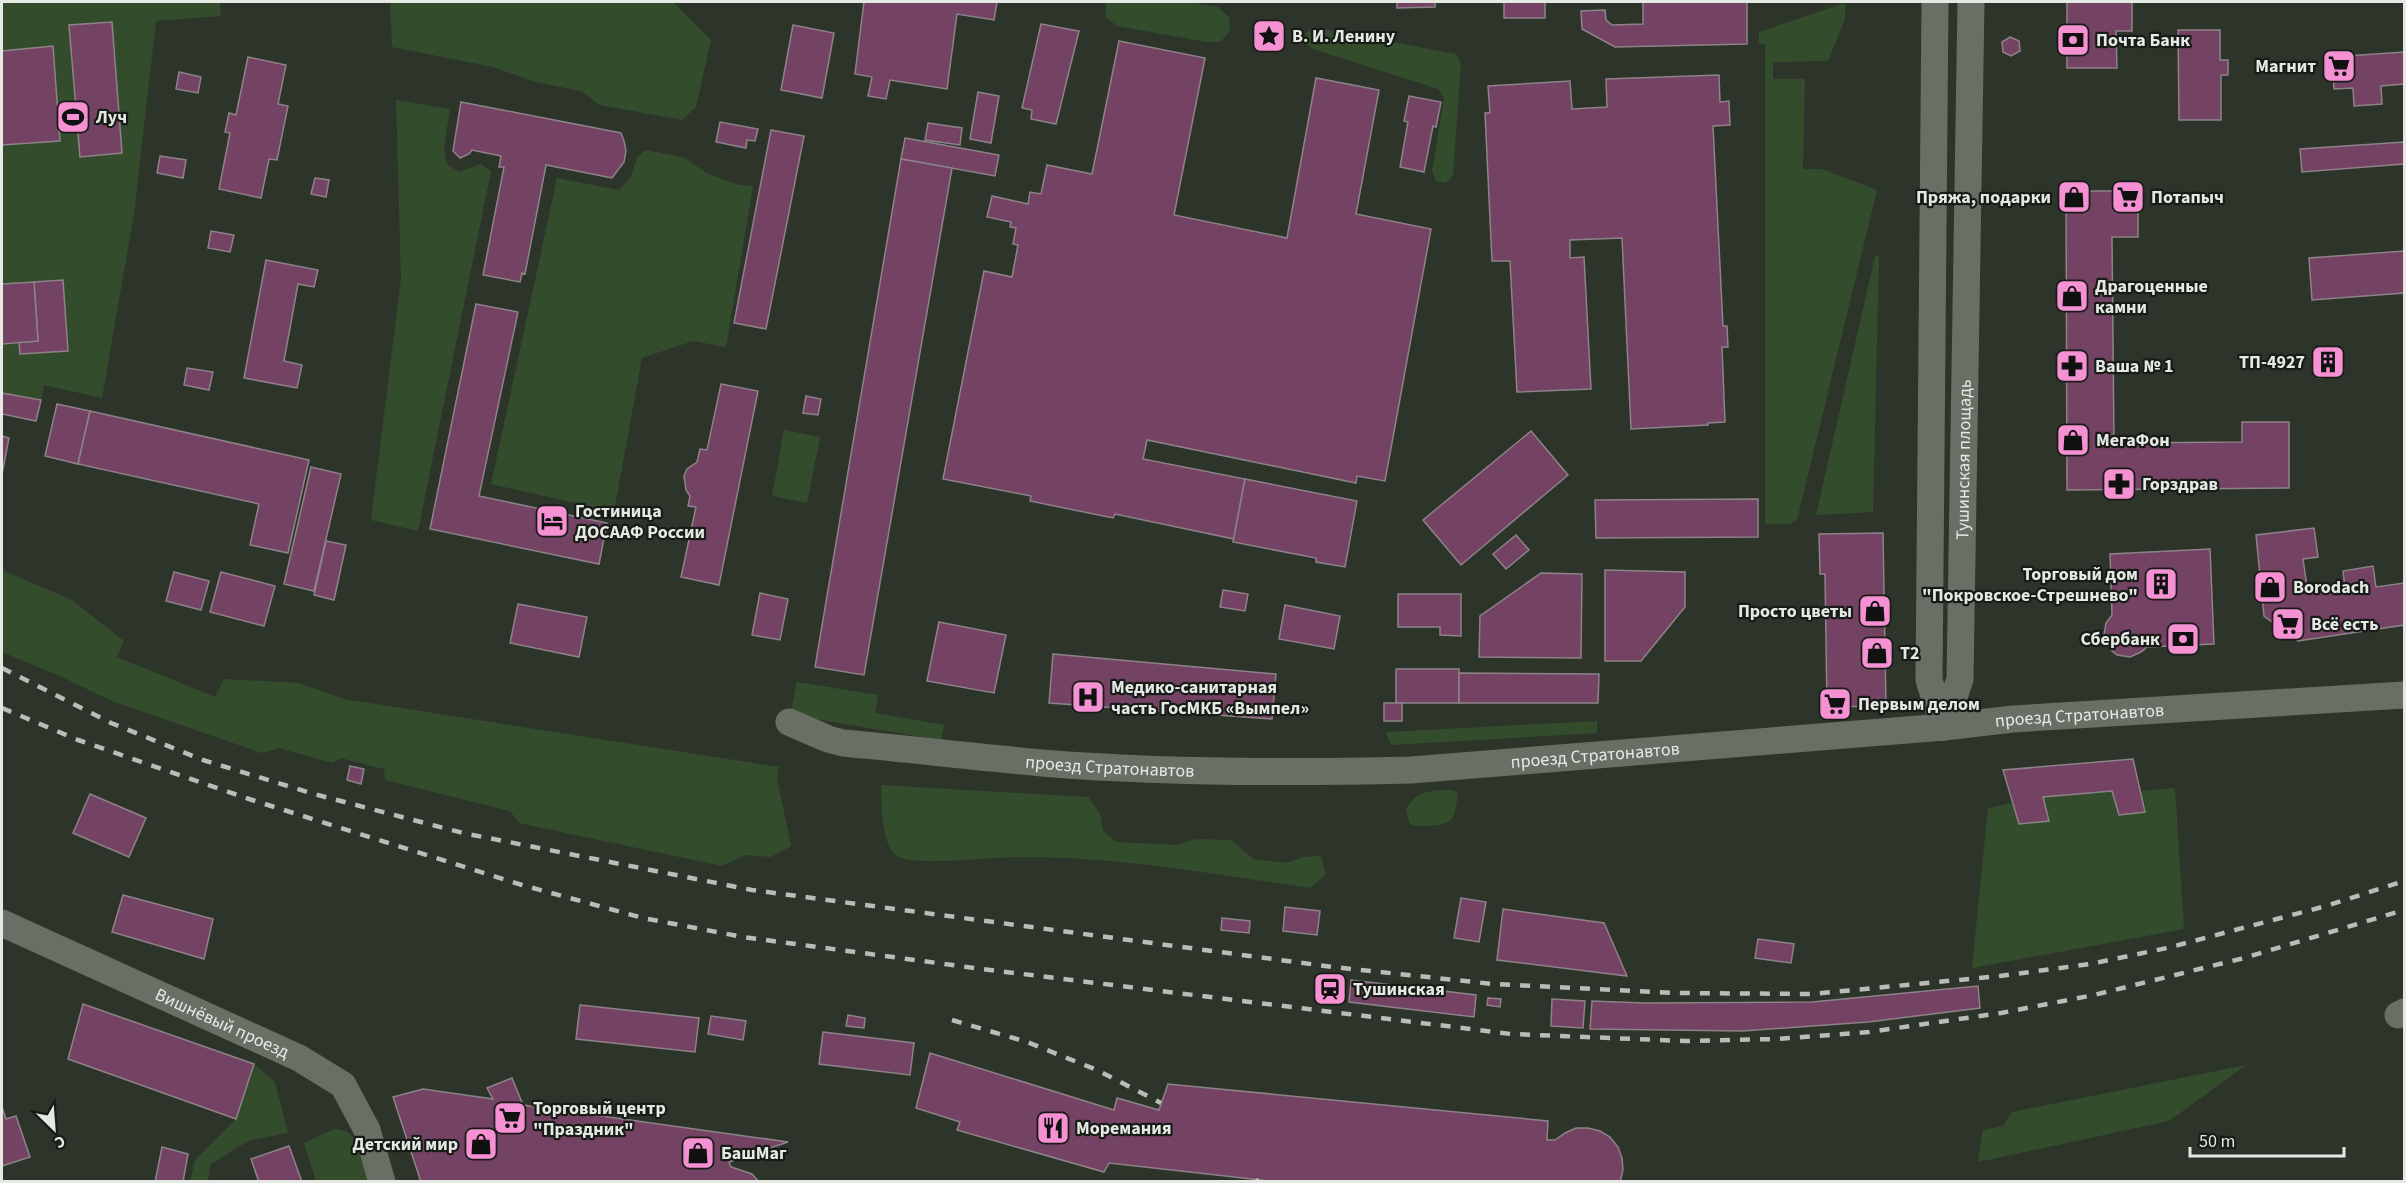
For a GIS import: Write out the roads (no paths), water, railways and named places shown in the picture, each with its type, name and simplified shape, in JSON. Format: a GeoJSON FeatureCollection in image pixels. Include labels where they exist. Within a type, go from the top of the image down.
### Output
{"type":"FeatureCollection","features":[{"type":"Feature","properties":{"kind":"street","name":"Тушинская площадь"},"geometry":{"type":"LineString","coordinates":[[1935,2],[1929,680],[1944,727]]}},
{"type":"Feature","properties":{"kind":"street","name":"Тушинская площадь"},"geometry":{"type":"LineString","coordinates":[[1944,727],[1960,679],[1971,2]]}},
{"type":"Feature","properties":{"kind":"street","name":"проезд Стратонавтов"},"geometry":{"type":"LineString","coordinates":[[789,722],[843,743],[1043,763],[1126,768],[1411,770],[1944,727],[2025,718],[2404,695]]}},
{"type":"Feature","properties":{"kind":"street","name":"Вишнёвый проезд"},"geometry":{"type":"LineString","coordinates":[[2,923],[299,1058],[343,1085],[367,1130],[382,1182]]}},
{"type":"Feature","properties":{"kind":"railway"},"geometry":{"type":"LineString","coordinates":[[2,668],[111,723],[203,760],[314,794],[463,833],[752,890],[1333,967],[1493,984],[1675,993],[1812,994],[2000,976],[2090,964],[2167,948],[2326,906],[2404,881]]}},
{"type":"Feature","properties":{"kind":"railway"},"geometry":{"type":"LineString","coordinates":[[2,708],[78,740],[249,799],[522,885],[643,918],[743,937],[982,969],[1511,1034],[1685,1041],[1776,1039],[1869,1032],[2001,1013],[2094,995],[2244,958],[2404,910]]}},
{"type":"Feature","properties":{"kind":"railway"},"geometry":{"type":"LineString","coordinates":[[952,1020],[1027,1042],[1097,1070],[1161,1103]]}},
{"type":"Feature","properties":{"kind":"place","name":"В. И. Ленину"},"geometry":{"type":"Point","coordinates":[1269,36]}},
{"type":"Feature","properties":{"kind":"place","name":"Почта Банк"},"geometry":{"type":"Point","coordinates":[2073,40]}},
{"type":"Feature","properties":{"kind":"place","name":"Магнит"},"geometry":{"type":"Point","coordinates":[2339,66]}},
{"type":"Feature","properties":{"kind":"place","name":"Луч"},"geometry":{"type":"Point","coordinates":[73,117]}},
{"type":"Feature","properties":{"kind":"place","name":"Пряжа, подарки"},"geometry":{"type":"Point","coordinates":[2074,197]}},
{"type":"Feature","properties":{"kind":"place","name":"Потапыч"},"geometry":{"type":"Point","coordinates":[2128,197]}},
{"type":"Feature","properties":{"kind":"place","name":"Драгоценные камни"},"geometry":{"type":"Point","coordinates":[2072,296]}},
{"type":"Feature","properties":{"kind":"place","name":"ТП-4927"},"geometry":{"type":"Point","coordinates":[2328,362]}},
{"type":"Feature","properties":{"kind":"place","name":"Ваша № 1"},"geometry":{"type":"Point","coordinates":[2072,366]}},
{"type":"Feature","properties":{"kind":"place","name":"МегаФон"},"geometry":{"type":"Point","coordinates":[2073,440]}},
{"type":"Feature","properties":{"kind":"place","name":"Горздрав"},"geometry":{"type":"Point","coordinates":[2119,484]}},
{"type":"Feature","properties":{"kind":"place","name":"Гостиница ДОСААФ России"},"geometry":{"type":"Point","coordinates":[552,521]}},
{"type":"Feature","properties":{"kind":"place","name":"Торговый дом \"Покровское-Стрешнево\""},"geometry":{"type":"Point","coordinates":[2161,584]}},
{"type":"Feature","properties":{"kind":"place","name":"Borodach"},"geometry":{"type":"Point","coordinates":[2270,587]}},
{"type":"Feature","properties":{"kind":"place","name":"Просто цветы"},"geometry":{"type":"Point","coordinates":[1875,611]}},
{"type":"Feature","properties":{"kind":"place","name":"Всё есть"},"geometry":{"type":"Point","coordinates":[2288,624]}},
{"type":"Feature","properties":{"kind":"place","name":"Сбербанк"},"geometry":{"type":"Point","coordinates":[2183,639]}},
{"type":"Feature","properties":{"kind":"place","name":"T2"},"geometry":{"type":"Point","coordinates":[1877,653]}},
{"type":"Feature","properties":{"kind":"place","name":"Медико-санитарная часть ГосМКБ «Вымпел»"},"geometry":{"type":"Point","coordinates":[1088,697]}},
{"type":"Feature","properties":{"kind":"place","name":"Первым делом"},"geometry":{"type":"Point","coordinates":[1835,704]}},
{"type":"Feature","properties":{"kind":"place","name":"Тушинская"},"geometry":{"type":"Point","coordinates":[1330,989]}},
{"type":"Feature","properties":{"kind":"place","name":"Торговый центр \"Праздник\""},"geometry":{"type":"Point","coordinates":[510,1118]}},
{"type":"Feature","properties":{"kind":"place","name":"Моремания"},"geometry":{"type":"Point","coordinates":[1053,1128]}},
{"type":"Feature","properties":{"kind":"place","name":"Детский мир"},"geometry":{"type":"Point","coordinates":[481,1144]}},
{"type":"Feature","properties":{"kind":"place","name":"БашМаг"},"geometry":{"type":"Point","coordinates":[698,1153]}}]}
